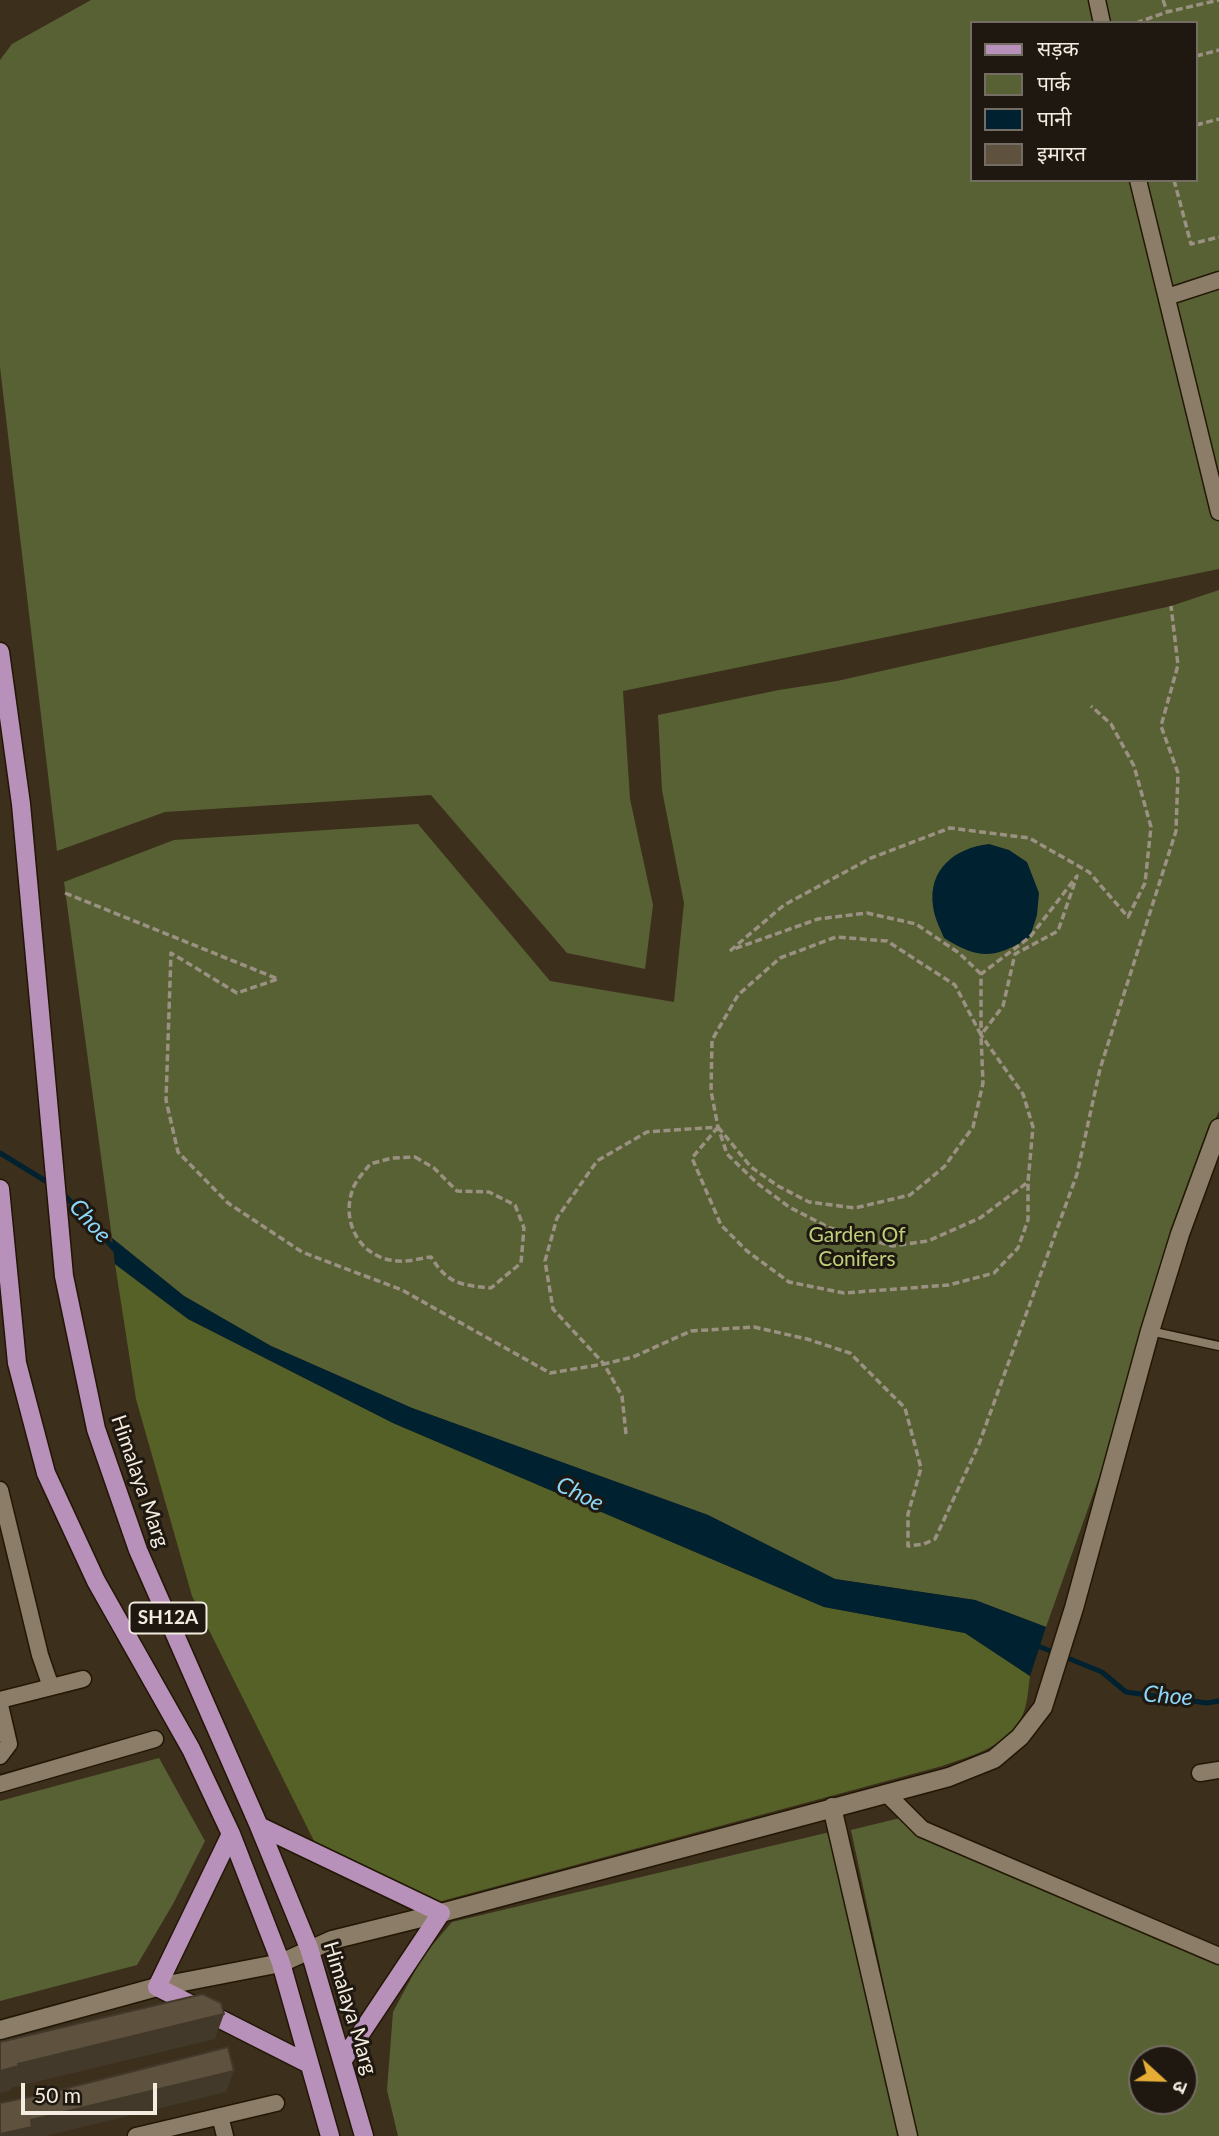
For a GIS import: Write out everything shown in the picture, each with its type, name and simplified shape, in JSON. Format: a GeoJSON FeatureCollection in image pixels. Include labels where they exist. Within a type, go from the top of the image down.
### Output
{"type":"FeatureCollection","features":[{"type":"Feature","properties":{"kind":"main road","name":"Himalaya Marg"},"geometry":{"type":"LineString","coordinates":[[0,652],[21,804],[64,1276],[96,1429],[138,1550],[259,1826],[309,1948],[364,2136]]}},
{"type":"Feature","properties":{"kind":"main road","name":"SH12A"},"geometry":{"type":"LineString","coordinates":[[0,1189],[17,1363],[46,1473],[96,1581],[191,1749],[231,1834],[281,1963],[330,2136]]}},
{"type":"Feature","properties":{"kind":"main road"},"geometry":{"type":"LineString","coordinates":[[259,1826],[441,1913],[343,2060]]}},
{"type":"Feature","properties":{"kind":"main road"},"geometry":{"type":"LineString","coordinates":[[231,1834],[157,1987],[309,2064]]}},
{"type":"Feature","properties":{"kind":"street"},"geometry":{"type":"LineString","coordinates":[[1097,0],[1102,21]]}},
{"type":"Feature","properties":{"kind":"street"},"geometry":{"type":"LineString","coordinates":[[1138,182],[1219,512]]}},
{"type":"Feature","properties":{"kind":"street"},"geometry":{"type":"LineString","coordinates":[[1167,297],[1219,280]]}},
{"type":"Feature","properties":{"kind":"street"},"geometry":{"type":"LineString","coordinates":[[0,2030],[157,1987],[281,1963],[309,1948],[332,1940],[949,1777],[993,1759],[1020,1737],[1043,1707],[1074,1608],[1150,1331],[1180,1234],[1219,1128]]}},
{"type":"Feature","properties":{"kind":"street"},"geometry":{"type":"LineString","coordinates":[[0,1490],[40,1655],[51,1687]]}},
{"type":"Feature","properties":{"kind":"street"},"geometry":{"type":"LineString","coordinates":[[0,1700],[83,1679]]}},
{"type":"Feature","properties":{"kind":"street"},"geometry":{"type":"LineString","coordinates":[[0,1706],[9,1744],[0,1756]]}},
{"type":"Feature","properties":{"kind":"street"},"geometry":{"type":"LineString","coordinates":[[0,1784],[155,1739]]}},
{"type":"Feature","properties":{"kind":"street"},"geometry":{"type":"LineString","coordinates":[[1200,1773],[1219,1770]]}},
{"type":"Feature","properties":{"kind":"street"},"geometry":{"type":"LineString","coordinates":[[886,1793],[922,1829],[1219,1956]]}},
{"type":"Feature","properties":{"kind":"street"},"geometry":{"type":"LineString","coordinates":[[832,1807],[908,2136]]}},
{"type":"Feature","properties":{"kind":"street"},"geometry":{"type":"LineString","coordinates":[[136,2136],[276,2103]]}},
{"type":"Feature","properties":{"kind":"street"},"geometry":{"type":"LineString","coordinates":[[220,2116],[225,2136]]}},
{"type":"Feature","properties":{"kind":"lane"},"geometry":{"type":"LineString","coordinates":[[1150,1331],[1219,1346]]}},
{"type":"Feature","properties":{"kind":"path"},"geometry":{"type":"LineString","coordinates":[[1164,0],[1167,12]]}},
{"type":"Feature","properties":{"kind":"path"},"geometry":{"type":"LineString","coordinates":[[1142,21],[1219,0]]}},
{"type":"Feature","properties":{"kind":"path"},"geometry":{"type":"LineString","coordinates":[[1198,55],[1219,50]]}},
{"type":"Feature","properties":{"kind":"path"},"geometry":{"type":"LineString","coordinates":[[1198,124],[1219,119]]}},
{"type":"Feature","properties":{"kind":"path"},"geometry":{"type":"LineString","coordinates":[[1175,182],[1191,244],[1219,237]]}},
{"type":"Feature","properties":{"kind":"path"},"geometry":{"type":"LineString","coordinates":[[65,893],[278,979],[237,993],[171,953],[166,1100],[178,1152],[228,1203],[302,1252],[402,1290],[550,1373],[633,1357],[691,1331],[754,1327],[807,1339],[850,1353],[905,1409],[921,1468],[908,1514],[908,1546],[924,1544],[935,1539],[979,1444],[1077,1174],[1100,1069],[1176,831],[1178,773],[1161,726],[1178,665],[1171,606]]}},
{"type":"Feature","properties":{"kind":"path"},"geometry":{"type":"LineString","coordinates":[[718,1127],[751,1167],[778,1186],[809,1202],[855,1208],[910,1195],[944,1167],[973,1127],[983,1083],[981,974],[959,953],[916,924],[867,913],[818,919],[731,950],[784,905],[872,858],[950,828],[1029,838],[1088,872],[1128,917],[1145,883],[1151,827],[1134,766],[1111,724],[1091,706]]}},
{"type":"Feature","properties":{"kind":"path"},"geometry":{"type":"LineString","coordinates":[[981,974],[1030,937],[1077,876],[1058,931],[1015,954],[1003,1006],[981,1035]]}},
{"type":"Feature","properties":{"kind":"path"},"geometry":{"type":"LineString","coordinates":[[718,1127],[692,1158],[721,1225],[747,1251],[789,1282],[844,1293],[949,1284],[994,1273],[1018,1248],[1028,1220],[1033,1127],[1023,1094],[981,1035],[955,985],[887,941],[836,937],[780,958],[738,995],[712,1040],[710,1091],[727,1154],[757,1183],[789,1207],[830,1228],[892,1246],[928,1241],[980,1218],[1028,1182]]}},
{"type":"Feature","properties":{"kind":"path"},"geometry":{"type":"LineString","coordinates":[[626,1434],[622,1395],[604,1364],[553,1309],[545,1261],[557,1218],[597,1161],[647,1132],[718,1127]]}},
{"type":"Feature","properties":{"kind":"path"},"geometry":{"type":"LineString","coordinates":[[415,1157],[434,1168],[457,1191],[489,1192],[515,1205],[524,1228],[521,1263],[491,1288],[459,1285],[441,1272],[431,1257],[398,1261],[371,1252],[353,1234],[349,1210],[351,1198],[354,1186],[370,1164],[392,1158],[415,1157]]}},
{"type":"Feature","properties":{"kind":"green space"},"geometry":{"type":"Polygon","coordinates":[[[91,0],[1219,0],[1219,569],[623,691],[630,799],[653,905],[645,969],[567,953],[431,795],[165,812],[57,851],[0,367],[0,60],[12,44],[91,0]]]}},
{"type":"Feature","properties":{"kind":"green space","name":"Garden Of Conifers"},"geometry":{"type":"Polygon","coordinates":[[[1219,590],[1219,1111],[1211,1129],[1151,1331],[1046,1627],[975,1600],[835,1579],[708,1515],[412,1408],[271,1346],[184,1296],[112,1238],[64,882],[174,840],[418,824],[550,981],[674,1002],[684,903],[662,790],[658,715],[837,681],[1171,606],[1219,590]]]}},
{"type":"Feature","properties":{"kind":"green space"},"geometry":{"type":"Polygon","coordinates":[[[115,1264],[188,1319],[393,1423],[824,1607],[965,1633],[1030,1676],[1023,1714],[1017,1725],[999,1742],[942,1766],[438,1902],[323,1859],[192,1596],[136,1399],[115,1264]]]}},
{"type":"Feature","properties":{"kind":"green space"},"geometry":{"type":"Polygon","coordinates":[[[159,1758],[205,1841],[173,1904],[137,1965],[0,2001],[0,1801],[159,1758]]]}},
{"type":"Feature","properties":{"kind":"green space"},"geometry":{"type":"Polygon","coordinates":[[[904,1817],[1219,1956],[1219,2136],[916,2136],[851,1830],[904,1817]]]}},
{"type":"Feature","properties":{"kind":"green space"},"geometry":{"type":"Polygon","coordinates":[[[830,1832],[904,2136],[398,2136],[387,2090],[393,2012],[423,1956],[452,1922],[830,1832]]]}},
{"type":"Feature","properties":{"kind":"water"},"geometry":{"type":"Polygon","coordinates":[[[989,844],[1009,850],[1027,862],[1039,893],[1037,915],[1030,937],[1007,950],[987,954],[967,950],[944,938],[933,906],[933,893],[935,881],[946,863],[965,850],[989,844]]]}},
{"type":"Feature","properties":{"kind":"water"},"geometry":{"type":"Polygon","coordinates":[[[112,1238],[184,1296],[271,1346],[412,1408],[708,1515],[835,1579],[975,1600],[1046,1627],[1030,1676],[965,1633],[824,1607],[393,1423],[188,1319],[115,1264],[112,1238]]]}},
{"type":"Feature","properties":{"kind":"building"},"geometry":{"type":"Polygon","coordinates":[[[203,1994],[221,2003],[224,2014],[18,2064],[19,2066],[0,2071],[0,2042],[203,1994]]]}},
{"type":"Feature","properties":{"kind":"building"},"geometry":{"type":"Polygon","coordinates":[[[228,2047],[234,2071],[31,2120],[32,2127],[0,2134],[0,2103],[228,2047]]]}},
{"type":"Feature","properties":{"kind":"waterway","name":"Choe"},"geometry":{"type":"LineString","coordinates":[[0,1153],[52,1185]]}},
{"type":"Feature","properties":{"kind":"waterway","name":"Choe"},"geometry":{"type":"LineString","coordinates":[[60,1190],[117,1252]]}},
{"type":"Feature","properties":{"kind":"waterway","name":"Choe"},"geometry":{"type":"LineString","coordinates":[[1033,1644],[1102,1672],[1126,1692],[1207,1703],[1219,1701]]}}]}
